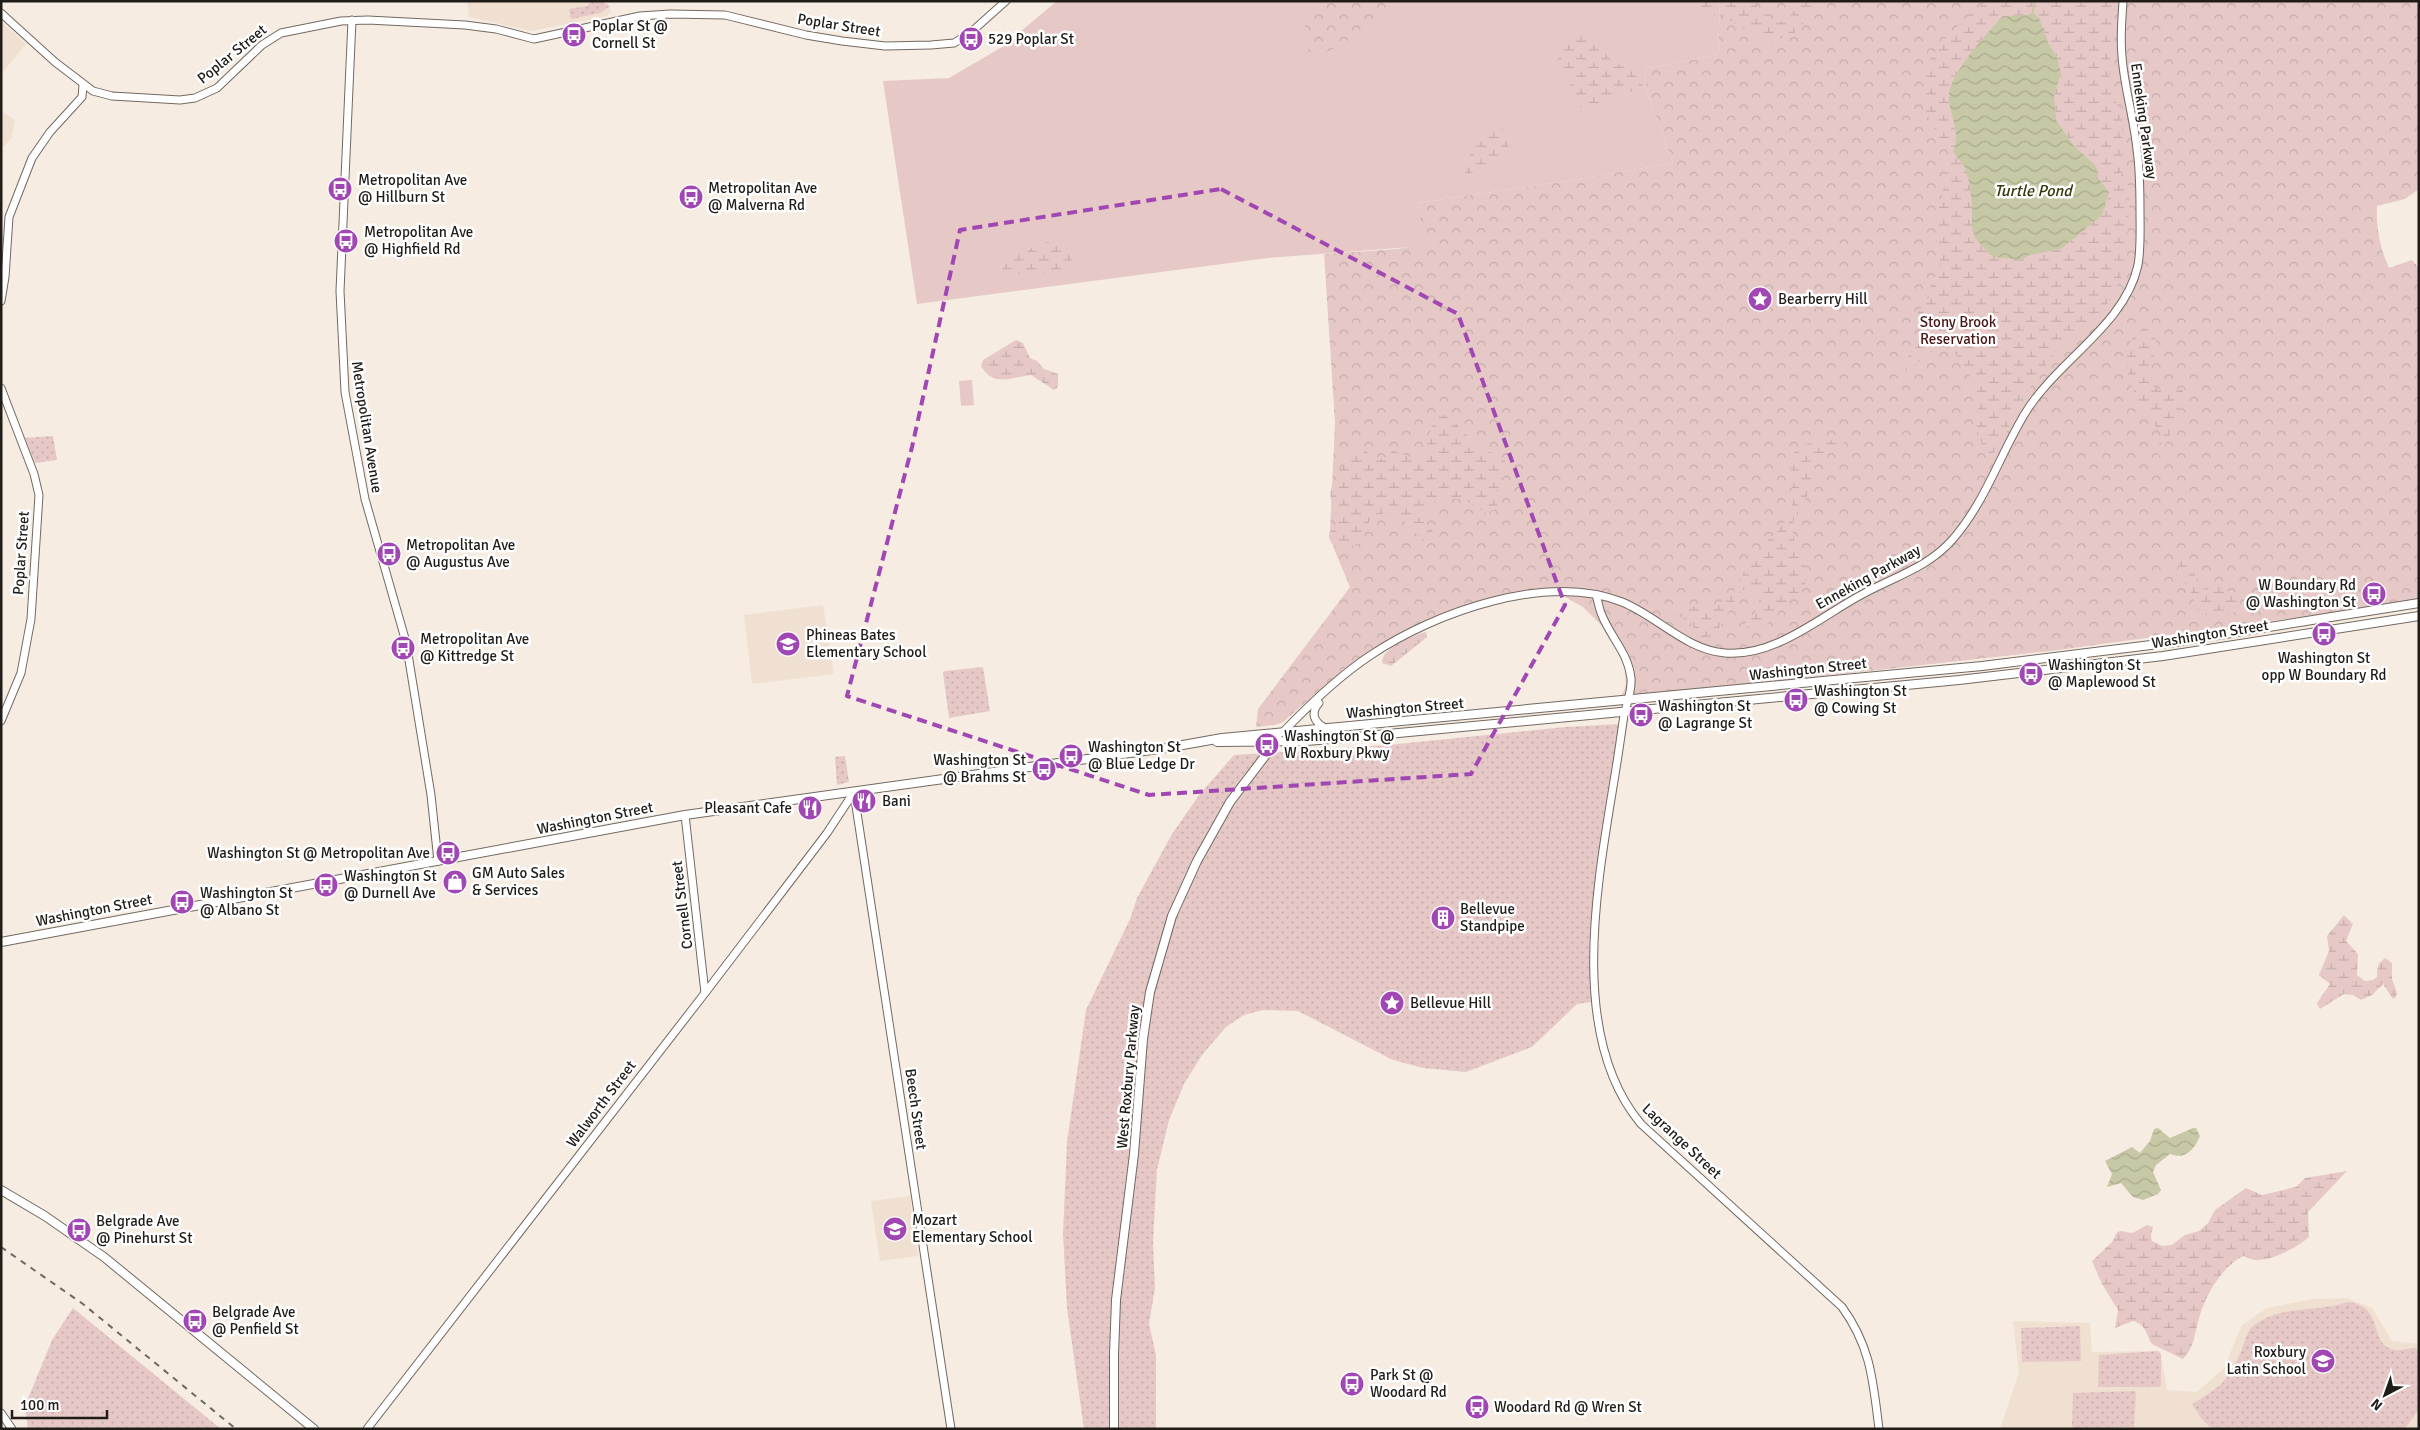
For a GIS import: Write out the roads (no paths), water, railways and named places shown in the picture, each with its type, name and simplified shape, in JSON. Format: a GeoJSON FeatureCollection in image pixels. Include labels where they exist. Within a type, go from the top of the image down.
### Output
{"type":"FeatureCollection","features":[{"type":"Feature","properties":{"kind":"main road","name":"Washington Street"},"geometry":{"type":"LineString","coordinates":[[1,942],[685,815],[1198,742],[1284,731],[1982,666],[2176,642],[2419,603]]}},
{"type":"Feature","properties":{"kind":"main road","name":"Washington Street"},"geometry":{"type":"LineString","coordinates":[[1198,742],[1276,742],[1356,737],[1959,680],[2163,656],[2419,616]]}},
{"type":"Feature","properties":{"kind":"main road","name":"West Roxbury Parkway"},"geometry":{"type":"LineString","coordinates":[[1114,1429],[1114,1354],[1118,1283],[1134,1154],[1143,1039],[1152,985],[1172,916],[1197,861],[1230,802],[1284,731]]}},
{"type":"Feature","properties":{"kind":"main road"},"geometry":{"type":"LineString","coordinates":[[1,1190],[45,1216],[104,1257],[314,1429]]}},
{"type":"Feature","properties":{"kind":"street","name":"Poplar Street"},"geometry":{"type":"LineString","coordinates":[[83,85],[112,96],[180,100],[195,98],[217,88],[262,45],[281,33],[352,20],[465,25],[496,29],[524,38],[534,39],[640,16],[670,14],[725,16],[806,35],[842,41],[885,46],[931,45],[954,43],[969,34],[1006,1]]}},
{"type":"Feature","properties":{"kind":"street","name":"Enneking Parkway"},"geometry":{"type":"LineString","coordinates":[[1284,731],[1343,678],[1385,646],[1451,615],[1510,598],[1546,591],[1574,590],[1596,595],[1622,602],[1698,646],[1725,654],[1743,652],[1758,650],[1782,640],[1870,590],[1904,576],[1925,563],[1949,543],[1969,520],[1982,498],[2035,397],[2069,359],[2107,323],[2124,299],[2134,278],[2138,254],[2139,183],[2137,150],[2121,52],[2123,1]]}},
{"type":"Feature","properties":{"kind":"street"},"geometry":{"type":"LineString","coordinates":[[1,13],[83,85],[82,97],[50,132],[32,158],[9,217],[5,278],[1,301]]}},
{"type":"Feature","properties":{"kind":"street","name":"Metropolitan Avenue"},"geometry":{"type":"LineString","coordinates":[[352,20],[340,291],[345,392],[354,452],[365,499],[406,642],[430,795],[438,861]]}},
{"type":"Feature","properties":{"kind":"street","name":"Poplar Street"},"geometry":{"type":"LineString","coordinates":[[1,388],[34,474],[39,495],[31,619],[22,673],[1,721]]}},
{"type":"Feature","properties":{"kind":"street","name":"Lagrange Street"},"geometry":{"type":"LineString","coordinates":[[1596,595],[1601,614],[1627,659],[1631,678],[1594,934],[1599,1020],[1605,1055],[1613,1080],[1628,1108],[1641,1124],[1842,1307],[1853,1322],[1866,1350],[1879,1429]]}},
{"type":"Feature","properties":{"kind":"street"},"geometry":{"type":"LineString","coordinates":[[1325,728],[1315,720],[1315,707],[1343,678]]}},
{"type":"Feature","properties":{"kind":"street","name":"Walworth Street"},"geometry":{"type":"LineString","coordinates":[[367,1429],[705,993],[827,833],[854,792]]}},
{"type":"Feature","properties":{"kind":"street","name":"Beech Street"},"geometry":{"type":"LineString","coordinates":[[854,792],[951,1429]]}},
{"type":"Feature","properties":{"kind":"street","name":"Cornell Street"},"geometry":{"type":"LineString","coordinates":[[685,815],[705,993]]}},
{"type":"Feature","properties":{"kind":"street"},"geometry":{"type":"LineString","coordinates":[[1,1413],[12,1429]]}},
{"type":"Feature","properties":{"kind":"water","name":"Turtle Pond"},"geometry":{"type":"Polygon","coordinates":[[[2033,12],[2039,18],[2048,43],[2057,57],[2061,73],[2054,94],[2056,120],[2073,145],[2096,166],[2098,178],[2109,192],[2102,215],[2061,249],[2029,255],[2021,260],[1995,257],[1988,253],[1975,238],[1972,227],[1972,202],[1968,177],[1964,166],[1953,152],[1956,131],[1949,99],[1954,79],[1961,67],[2003,16],[2028,15],[2033,12]]]}},
{"type":"Feature","properties":{"kind":"water"},"geometry":{"type":"Polygon","coordinates":[[[2158,1128],[2170,1138],[2193,1128],[2196,1128],[2200,1136],[2195,1146],[2185,1155],[2175,1156],[2170,1154],[2156,1165],[2153,1172],[2161,1190],[2158,1194],[2143,1200],[2133,1197],[2121,1183],[2107,1187],[2112,1174],[2105,1161],[2132,1147],[2140,1153],[2150,1141],[2154,1129],[2158,1128]]]}},
{"type":"Feature","properties":{"kind":"waterway"},"geometry":{"type":"LineString","coordinates":[[2033,12],[2034,1]]}},
{"type":"Feature","properties":{"kind":"railway"},"geometry":{"type":"LineString","coordinates":[[1,1247],[83,1304],[236,1429]]}},
{"type":"Feature","properties":{"kind":"place","name":"Poplar St @ Cornell St"},"geometry":{"type":"Point","coordinates":[574,35]}},
{"type":"Feature","properties":{"kind":"place","name":"529 Poplar St"},"geometry":{"type":"Point","coordinates":[971,39]}},
{"type":"Feature","properties":{"kind":"place","name":"Metropolitan Ave @ Hillburn St"},"geometry":{"type":"Point","coordinates":[340,189]}},
{"type":"Feature","properties":{"kind":"place","name":"Metropolitan Ave @ Malverna Rd"},"geometry":{"type":"Point","coordinates":[691,197]}},
{"type":"Feature","properties":{"kind":"place","name":"Metropolitan Ave @ Highfield Rd"},"geometry":{"type":"Point","coordinates":[346,241]}},
{"type":"Feature","properties":{"kind":"place","name":"Bearberry Hill"},"geometry":{"type":"Point","coordinates":[1760,299]}},
{"type":"Feature","properties":{"kind":"place","name":"Metropolitan Ave @ Augustus Ave"},"geometry":{"type":"Point","coordinates":[389,554]}},
{"type":"Feature","properties":{"kind":"place","name":"W Boundary Rd @ Washington St"},"geometry":{"type":"Point","coordinates":[2374,594]}},
{"type":"Feature","properties":{"kind":"place","name":"Washington St opp W Boundary Rd"},"geometry":{"type":"Point","coordinates":[2324,634]}},
{"type":"Feature","properties":{"kind":"place","name":"Phineas Bates Elementary School"},"geometry":{"type":"Point","coordinates":[788,644]}},
{"type":"Feature","properties":{"kind":"place","name":"Metropolitan Ave @ Kittredge St"},"geometry":{"type":"Point","coordinates":[403,648]}},
{"type":"Feature","properties":{"kind":"place","name":"Washington St @ Maplewood St"},"geometry":{"type":"Point","coordinates":[2031,674]}},
{"type":"Feature","properties":{"kind":"place","name":"Washington St @ Cowing St"},"geometry":{"type":"Point","coordinates":[1796,700]}},
{"type":"Feature","properties":{"kind":"place","name":"Washington St @ Lagrange St"},"geometry":{"type":"Point","coordinates":[1641,715]}},
{"type":"Feature","properties":{"kind":"place","name":"Washington St @ W Roxbury Pkwy"},"geometry":{"type":"Point","coordinates":[1267,745]}},
{"type":"Feature","properties":{"kind":"place","name":"Washington St @ Blue Ledge Dr"},"geometry":{"type":"Point","coordinates":[1071,756]}},
{"type":"Feature","properties":{"kind":"place","name":"Washington St @ Brahms St"},"geometry":{"type":"Point","coordinates":[1044,769]}},
{"type":"Feature","properties":{"kind":"place","name":"Bani"},"geometry":{"type":"Point","coordinates":[864,801]}},
{"type":"Feature","properties":{"kind":"place","name":"Pleasant Cafe"},"geometry":{"type":"Point","coordinates":[810,808]}},
{"type":"Feature","properties":{"kind":"place","name":"Washington St @ Metropolitan Ave"},"geometry":{"type":"Point","coordinates":[448,853]}},
{"type":"Feature","properties":{"kind":"place","name":"GM Auto Sales & Services"},"geometry":{"type":"Point","coordinates":[455,882]}},
{"type":"Feature","properties":{"kind":"place","name":"Washington St @ Durnell Ave"},"geometry":{"type":"Point","coordinates":[326,885]}},
{"type":"Feature","properties":{"kind":"place","name":"Washington St @ Albano St"},"geometry":{"type":"Point","coordinates":[182,902]}},
{"type":"Feature","properties":{"kind":"place","name":"Bellevue Standpipe"},"geometry":{"type":"Point","coordinates":[1443,918]}},
{"type":"Feature","properties":{"kind":"place","name":"Bellevue Hill"},"geometry":{"type":"Point","coordinates":[1392,1003]}},
{"type":"Feature","properties":{"kind":"place","name":"Mozart Elementary School"},"geometry":{"type":"Point","coordinates":[895,1229]}},
{"type":"Feature","properties":{"kind":"place","name":"Belgrade Ave @ Pinehurst St"},"geometry":{"type":"Point","coordinates":[79,1230]}},
{"type":"Feature","properties":{"kind":"place","name":"Belgrade Ave @ Penfield St"},"geometry":{"type":"Point","coordinates":[195,1321]}},
{"type":"Feature","properties":{"kind":"place","name":"Roxbury Latin School"},"geometry":{"type":"Point","coordinates":[2323,1361]}},
{"type":"Feature","properties":{"kind":"place","name":"Park St @ Woodard Rd"},"geometry":{"type":"Point","coordinates":[1352,1384]}},
{"type":"Feature","properties":{"kind":"place","name":"Woodard Rd @ Wren St"},"geometry":{"type":"Point","coordinates":[1477,1407]}},
{"type":"Feature","properties":{"kind":"park label","name":"Stony Brook Reservation"},"geometry":{"type":"Point","coordinates":[1958,330]}}]}
